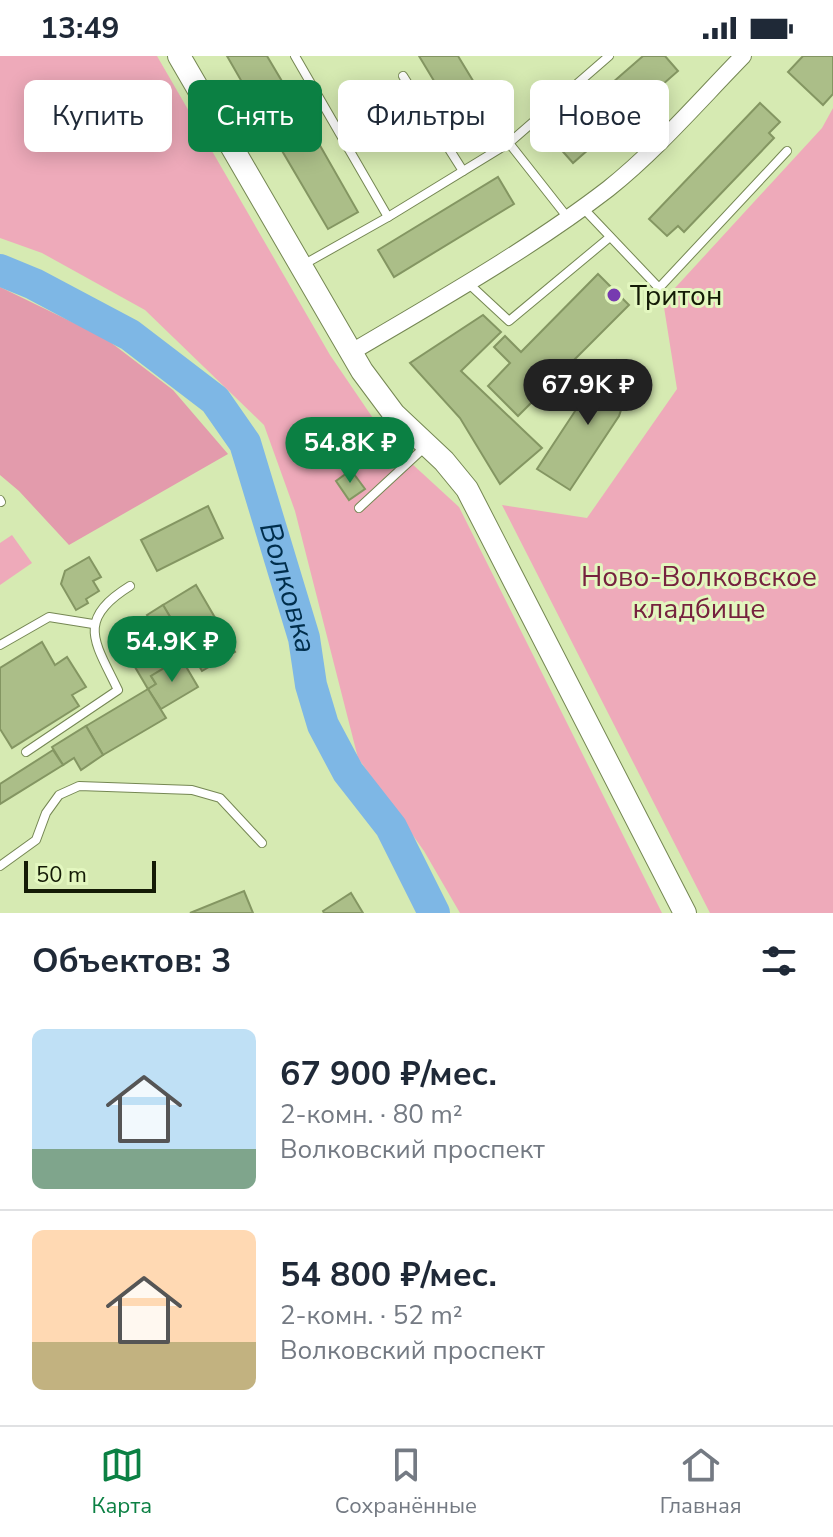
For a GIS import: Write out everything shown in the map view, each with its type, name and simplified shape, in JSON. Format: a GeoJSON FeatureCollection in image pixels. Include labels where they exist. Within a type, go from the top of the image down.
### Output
{"type":"FeatureCollection","features":[{"type":"Feature","properties":{"kind":"street"},"geometry":{"type":"LineString","coordinates":[[179,56],[350,353],[378,394],[467,489],[685,913]]}},
{"type":"Feature","properties":{"kind":"street"},"geometry":{"type":"LineString","coordinates":[[350,353],[583,207],[634,167],[743,56]]}},
{"type":"Feature","properties":{"kind":"lane"},"geometry":{"type":"LineString","coordinates":[[295,56],[388,217]]}},
{"type":"Feature","properties":{"kind":"lane"},"geometry":{"type":"LineString","coordinates":[[514,139],[609,56]]}},
{"type":"Feature","properties":{"kind":"lane"},"geometry":{"type":"LineString","coordinates":[[403,76],[463,171]]}},
{"type":"Feature","properties":{"kind":"lane"},"geometry":{"type":"LineString","coordinates":[[514,149],[568,218]]}},
{"type":"Feature","properties":{"kind":"lane"},"geometry":{"type":"LineString","coordinates":[[583,207],[659,288],[787,151]]}},
{"type":"Feature","properties":{"kind":"lane"},"geometry":{"type":"LineString","coordinates":[[300,266],[494,152]]}},
{"type":"Feature","properties":{"kind":"lane"},"geometry":{"type":"LineString","coordinates":[[467,282],[509,321],[610,237]]}},
{"type":"Feature","properties":{"kind":"lane"},"geometry":{"type":"LineString","coordinates":[[359,508],[427,445]]}},
{"type":"Feature","properties":{"kind":"lane"},"geometry":{"type":"LineString","coordinates":[[26,752],[118,690],[96,645],[93,624],[109,599],[130,586]]}},
{"type":"Feature","properties":{"kind":"lane"},"geometry":{"type":"LineString","coordinates":[[0,645],[49,617],[93,624]]}},
{"type":"Feature","properties":{"kind":"lane"},"geometry":{"type":"LineString","coordinates":[[0,866],[36,840],[46,813],[59,795],[79,786],[192,790],[220,798],[262,843]]}},
{"type":"Feature","properties":{"kind":"green space","name":"Ново-Волковское кладбище"},"geometry":{"type":"Polygon","coordinates":[[[0,56],[157,56],[171,80],[24,80],[24,152],[172,152],[172,82],[188,110],[188,152],[213,152],[330,355],[379,427],[410,462],[459,507],[662,913],[460,913],[424,851],[358,758],[295,511],[264,425],[145,310],[42,253],[0,238],[0,56]]]}},
{"type":"Feature","properties":{"kind":"green space","name":"Ново-Волковское кладбище"},"geometry":{"type":"Polygon","coordinates":[[[833,108],[833,913],[710,913],[502,505],[587,518],[677,389],[663,301],[822,128],[833,108]]]}},
{"type":"Feature","properties":{"kind":"green space"},"geometry":{"type":"Polygon","coordinates":[[[12,535],[32,563],[0,585],[0,543],[12,535]]]}},
{"type":"Feature","properties":{"kind":"shaded area"},"geometry":{"type":"Polygon","coordinates":[[[0,287],[105,338],[173,390],[228,454],[69,545],[0,475],[0,287]]]}},
{"type":"Feature","properties":{"kind":"building"},"geometry":{"type":"Polygon","coordinates":[[[227,56],[267,56],[281,80],[241,80],[227,56]]]}},
{"type":"Feature","properties":{"kind":"building"},"geometry":{"type":"Polygon","coordinates":[[[419,56],[458,56],[473,80],[433,80],[419,56]]]}},
{"type":"Feature","properties":{"kind":"building"},"geometry":{"type":"Polygon","coordinates":[[[643,56],[665,56],[678,71],[668,80],[615,80],[643,56]]]}},
{"type":"Feature","properties":{"kind":"building"},"geometry":{"type":"Polygon","coordinates":[[[803,56],[833,56],[833,94],[823,105],[788,72],[803,56]]]}},
{"type":"Feature","properties":{"kind":"building"},"geometry":{"type":"Polygon","coordinates":[[[760,103],[780,122],[769,133],[774,138],[684,232],[678,226],[667,236],[649,219],[760,103]]]}},
{"type":"Feature","properties":{"kind":"building"},"geometry":{"type":"Polygon","coordinates":[[[322,149],[358,212],[328,229],[283,152],[322,152],[322,149]]]}},
{"type":"Feature","properties":{"kind":"building"},"geometry":{"type":"Polygon","coordinates":[[[563,152],[586,152],[573,163],[563,152]]]}},
{"type":"Feature","properties":{"kind":"building"},"geometry":{"type":"Polygon","coordinates":[[[498,177],[514,204],[394,277],[378,250],[498,177]]]}},
{"type":"Feature","properties":{"kind":"building"},"geometry":{"type":"Polygon","coordinates":[[[598,274],[629,305],[518,416],[488,386],[510,363],[494,347],[505,336],[521,352],[598,274]]]}},
{"type":"Feature","properties":{"kind":"building"},"geometry":{"type":"Polygon","coordinates":[[[483,315],[501,332],[461,371],[542,448],[500,484],[460,418],[410,363],[483,315]]]}},
{"type":"Feature","properties":{"kind":"building"},"geometry":{"type":"Polygon","coordinates":[[[617,360],[634,371],[619,416],[570,490],[537,469],[585,396],[617,360]]]}},
{"type":"Feature","properties":{"kind":"building"},"geometry":{"type":"Polygon","coordinates":[[[351,470],[365,489],[349,500],[336,481],[351,470]]]}},
{"type":"Feature","properties":{"kind":"building"},"geometry":{"type":"Polygon","coordinates":[[[208,506],[223,538],[157,571],[141,540],[208,506]]]}},
{"type":"Feature","properties":{"kind":"building"},"geometry":{"type":"Polygon","coordinates":[[[89,557],[101,577],[93,581],[99,591],[76,610],[61,584],[65,571],[89,557]]]}},
{"type":"Feature","properties":{"kind":"building"},"geometry":{"type":"Polygon","coordinates":[[[196,585],[235,652],[202,671],[163,605],[196,585]]]}},
{"type":"Feature","properties":{"kind":"building"},"geometry":{"type":"Polygon","coordinates":[[[163,605],[191,652],[175,661],[147,615],[163,605]]]}},
{"type":"Feature","properties":{"kind":"building"},"geometry":{"type":"Polygon","coordinates":[[[147,630],[169,665],[151,676],[156,684],[148,689],[122,645],[147,630]]]}},
{"type":"Feature","properties":{"kind":"building"},"geometry":{"type":"Polygon","coordinates":[[[42,642],[55,665],[67,657],[86,687],[72,695],[79,706],[12,748],[0,729],[0,668],[42,642]]]}},
{"type":"Feature","properties":{"kind":"building"},"geometry":{"type":"Polygon","coordinates":[[[181,658],[198,687],[161,709],[148,689],[156,684],[151,676],[181,658]]]}},
{"type":"Feature","properties":{"kind":"building"},"geometry":{"type":"Polygon","coordinates":[[[148,689],[166,718],[103,755],[86,726],[148,689]]]}},
{"type":"Feature","properties":{"kind":"building"},"geometry":{"type":"Polygon","coordinates":[[[86,726],[103,755],[81,770],[74,758],[63,765],[52,747],[86,726]]]}},
{"type":"Feature","properties":{"kind":"building"},"geometry":{"type":"Polygon","coordinates":[[[53,750],[63,765],[0,804],[0,784],[53,750]]]}},
{"type":"Feature","properties":{"kind":"building"},"geometry":{"type":"Polygon","coordinates":[[[244,891],[253,913],[190,913],[244,891]]]}},
{"type":"Feature","properties":{"kind":"building"},"geometry":{"type":"Polygon","coordinates":[[[351,893],[363,913],[324,913],[323,911],[351,893]]]}},
{"type":"Feature","properties":{"kind":"waterway","name":"Волковка"},"geometry":{"type":"LineString","coordinates":[[0,270],[34,284],[130,335],[215,400],[245,443],[304,638],[311,685],[323,725],[348,772],[391,827],[434,913]]}},
{"type":"Feature","properties":{"kind":"place","name":"Тритон"},"geometry":{"type":"Point","coordinates":[614,295]}}]}
